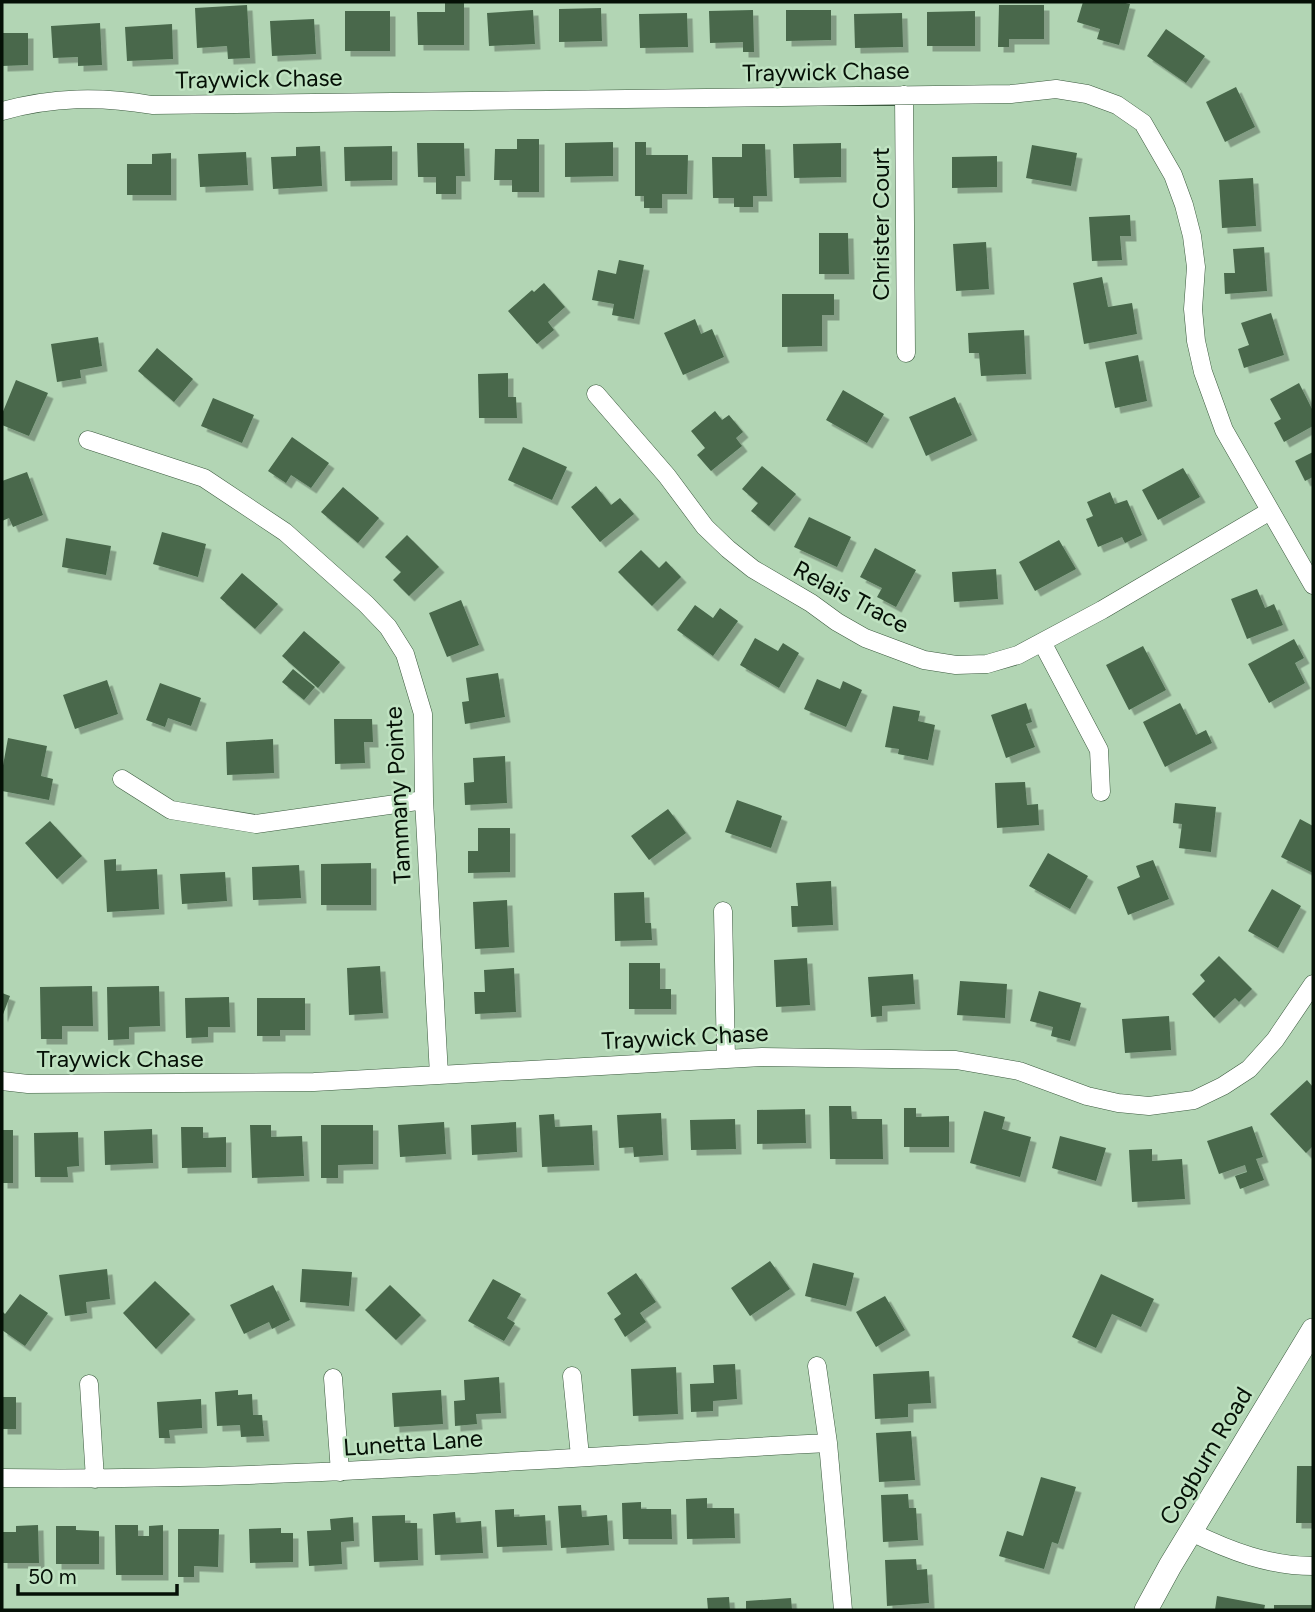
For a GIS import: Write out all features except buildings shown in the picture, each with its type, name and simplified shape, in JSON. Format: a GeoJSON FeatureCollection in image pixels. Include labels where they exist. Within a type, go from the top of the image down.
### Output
{"type":"FeatureCollection","features":[{"type":"Feature","properties":{"kind":"street","name":"Traywick Chase"},"geometry":{"type":"LineString","coordinates":[[2,111],[47,101],[89,98],[152,105],[1011,94],[1056,89],[1087,94],[1117,105],[1143,122],[1173,175],[1192,236],[1196,267],[1193,309],[1203,372],[1224,430],[1313,585]]}},
{"type":"Feature","properties":{"kind":"street","name":"Christer Court"},"geometry":{"type":"LineString","coordinates":[[904,95],[906,353]]}},
{"type":"Feature","properties":{"kind":"street","name":"Relais Trace"},"geometry":{"type":"LineString","coordinates":[[596,394],[667,476],[705,527],[728,549],[771,581],[811,603],[856,633],[924,660],[956,665],[987,664],[1043,644],[1270,511]]}},
{"type":"Feature","properties":{"kind":"street","name":"Tammany Pointe"},"geometry":{"type":"LineString","coordinates":[[88,440],[204,478],[285,532],[381,620],[405,654],[423,714],[424,800],[439,1075]]}},
{"type":"Feature","properties":{"kind":"street"},"geometry":{"type":"LineString","coordinates":[[1043,644],[1099,750],[1101,792]]}},
{"type":"Feature","properties":{"kind":"street"},"geometry":{"type":"LineString","coordinates":[[122,779],[171,810],[256,824],[424,800]]}},
{"type":"Feature","properties":{"kind":"street"},"geometry":{"type":"LineString","coordinates":[[723,911],[726,1059]]}},
{"type":"Feature","properties":{"kind":"street","name":"Traywick Chase"},"geometry":{"type":"LineString","coordinates":[[2,1081],[28,1084],[314,1082],[762,1057],[956,1060],[1019,1070],[1087,1096],[1118,1104],[1149,1106],[1194,1100],[1249,1069],[1275,1040],[1313,984]]}},
{"type":"Feature","properties":{"kind":"street","name":"Cogburn Road"},"geometry":{"type":"LineString","coordinates":[[1146,1610],[1313,1330]]}},
{"type":"Feature","properties":{"kind":"street"},"geometry":{"type":"LineString","coordinates":[[817,1366],[828,1443],[844,1610]]}},
{"type":"Feature","properties":{"kind":"street"},"geometry":{"type":"LineString","coordinates":[[572,1376],[580,1456]]}},
{"type":"Feature","properties":{"kind":"street"},"geometry":{"type":"LineString","coordinates":[[333,1378],[340,1472]]}},
{"type":"Feature","properties":{"kind":"street"},"geometry":{"type":"LineString","coordinates":[[89,1384],[95,1479]]}},
{"type":"Feature","properties":{"kind":"street","name":"Lunetta Lane"},"geometry":{"type":"LineString","coordinates":[[2,1478],[95,1479],[340,1472],[828,1443]]}},
{"type":"Feature","properties":{"kind":"street"},"geometry":{"type":"LineString","coordinates":[[1191,1532],[1234,1553],[1290,1566],[1313,1566]]}}]}
